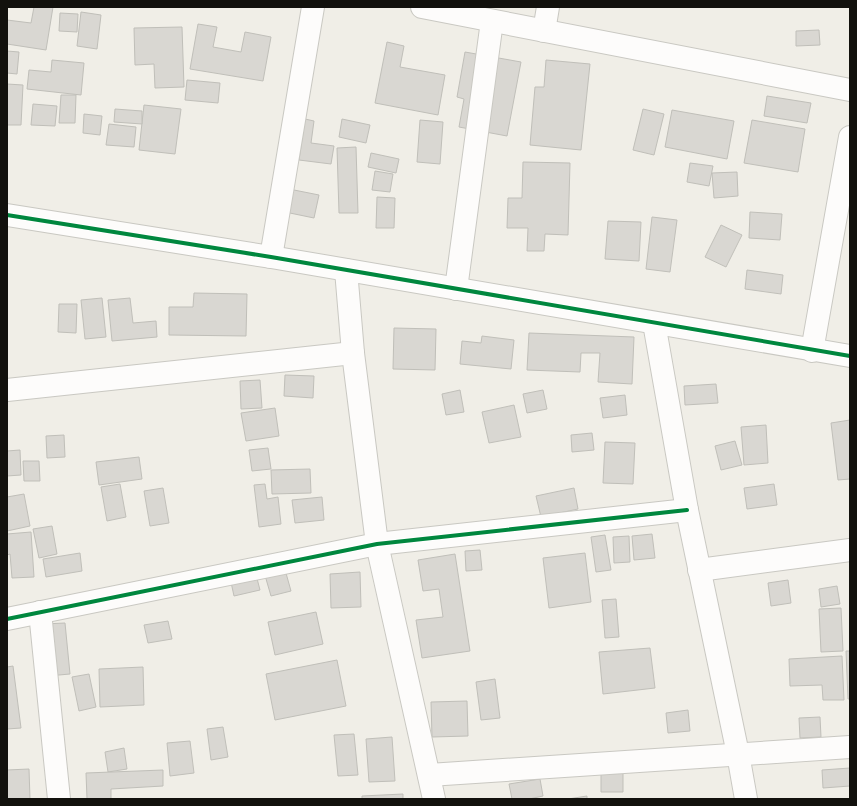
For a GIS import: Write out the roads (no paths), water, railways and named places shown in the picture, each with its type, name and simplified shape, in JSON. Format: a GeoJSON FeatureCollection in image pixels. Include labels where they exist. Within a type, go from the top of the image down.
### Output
{"type":"FeatureCollection","features":[{"type":"Feature","properties":{"kind":"street"},"geometry":{"type":"LineString","coordinates":[[271,257],[312,7]]}},
{"type":"Feature","properties":{"kind":"street"},"geometry":{"type":"LineString","coordinates":[[422,7],[850,90]]}},
{"type":"Feature","properties":{"kind":"street"},"geometry":{"type":"LineString","coordinates":[[544,31],[548,7]]}},
{"type":"Feature","properties":{"kind":"street"},"geometry":{"type":"LineString","coordinates":[[456,289],[492,21]]}},
{"type":"Feature","properties":{"kind":"street"},"geometry":{"type":"LineString","coordinates":[[812,351],[850,138]]}},
{"type":"Feature","properties":{"kind":"street"},"geometry":{"type":"LineString","coordinates":[[7,215],[271,257],[812,351],[850,356]]}},
{"type":"Feature","properties":{"kind":"street"},"geometry":{"type":"LineString","coordinates":[[346,270],[353,353],[377,544],[434,799]]}},
{"type":"Feature","properties":{"kind":"street"},"geometry":{"type":"LineString","coordinates":[[654,323],[687,510],[746,799]]}},
{"type":"Feature","properties":{"kind":"street"},"geometry":{"type":"LineString","coordinates":[[7,390],[353,353]]}},
{"type":"Feature","properties":{"kind":"street"},"geometry":{"type":"LineString","coordinates":[[7,619],[377,544],[687,510]]}},
{"type":"Feature","properties":{"kind":"street"},"geometry":{"type":"LineString","coordinates":[[699,570],[850,550]]}},
{"type":"Feature","properties":{"kind":"street"},"geometry":{"type":"LineString","coordinates":[[40,612],[58,799]]}},
{"type":"Feature","properties":{"kind":"street"},"geometry":{"type":"LineString","coordinates":[[429,775],[850,747]]}}]}
